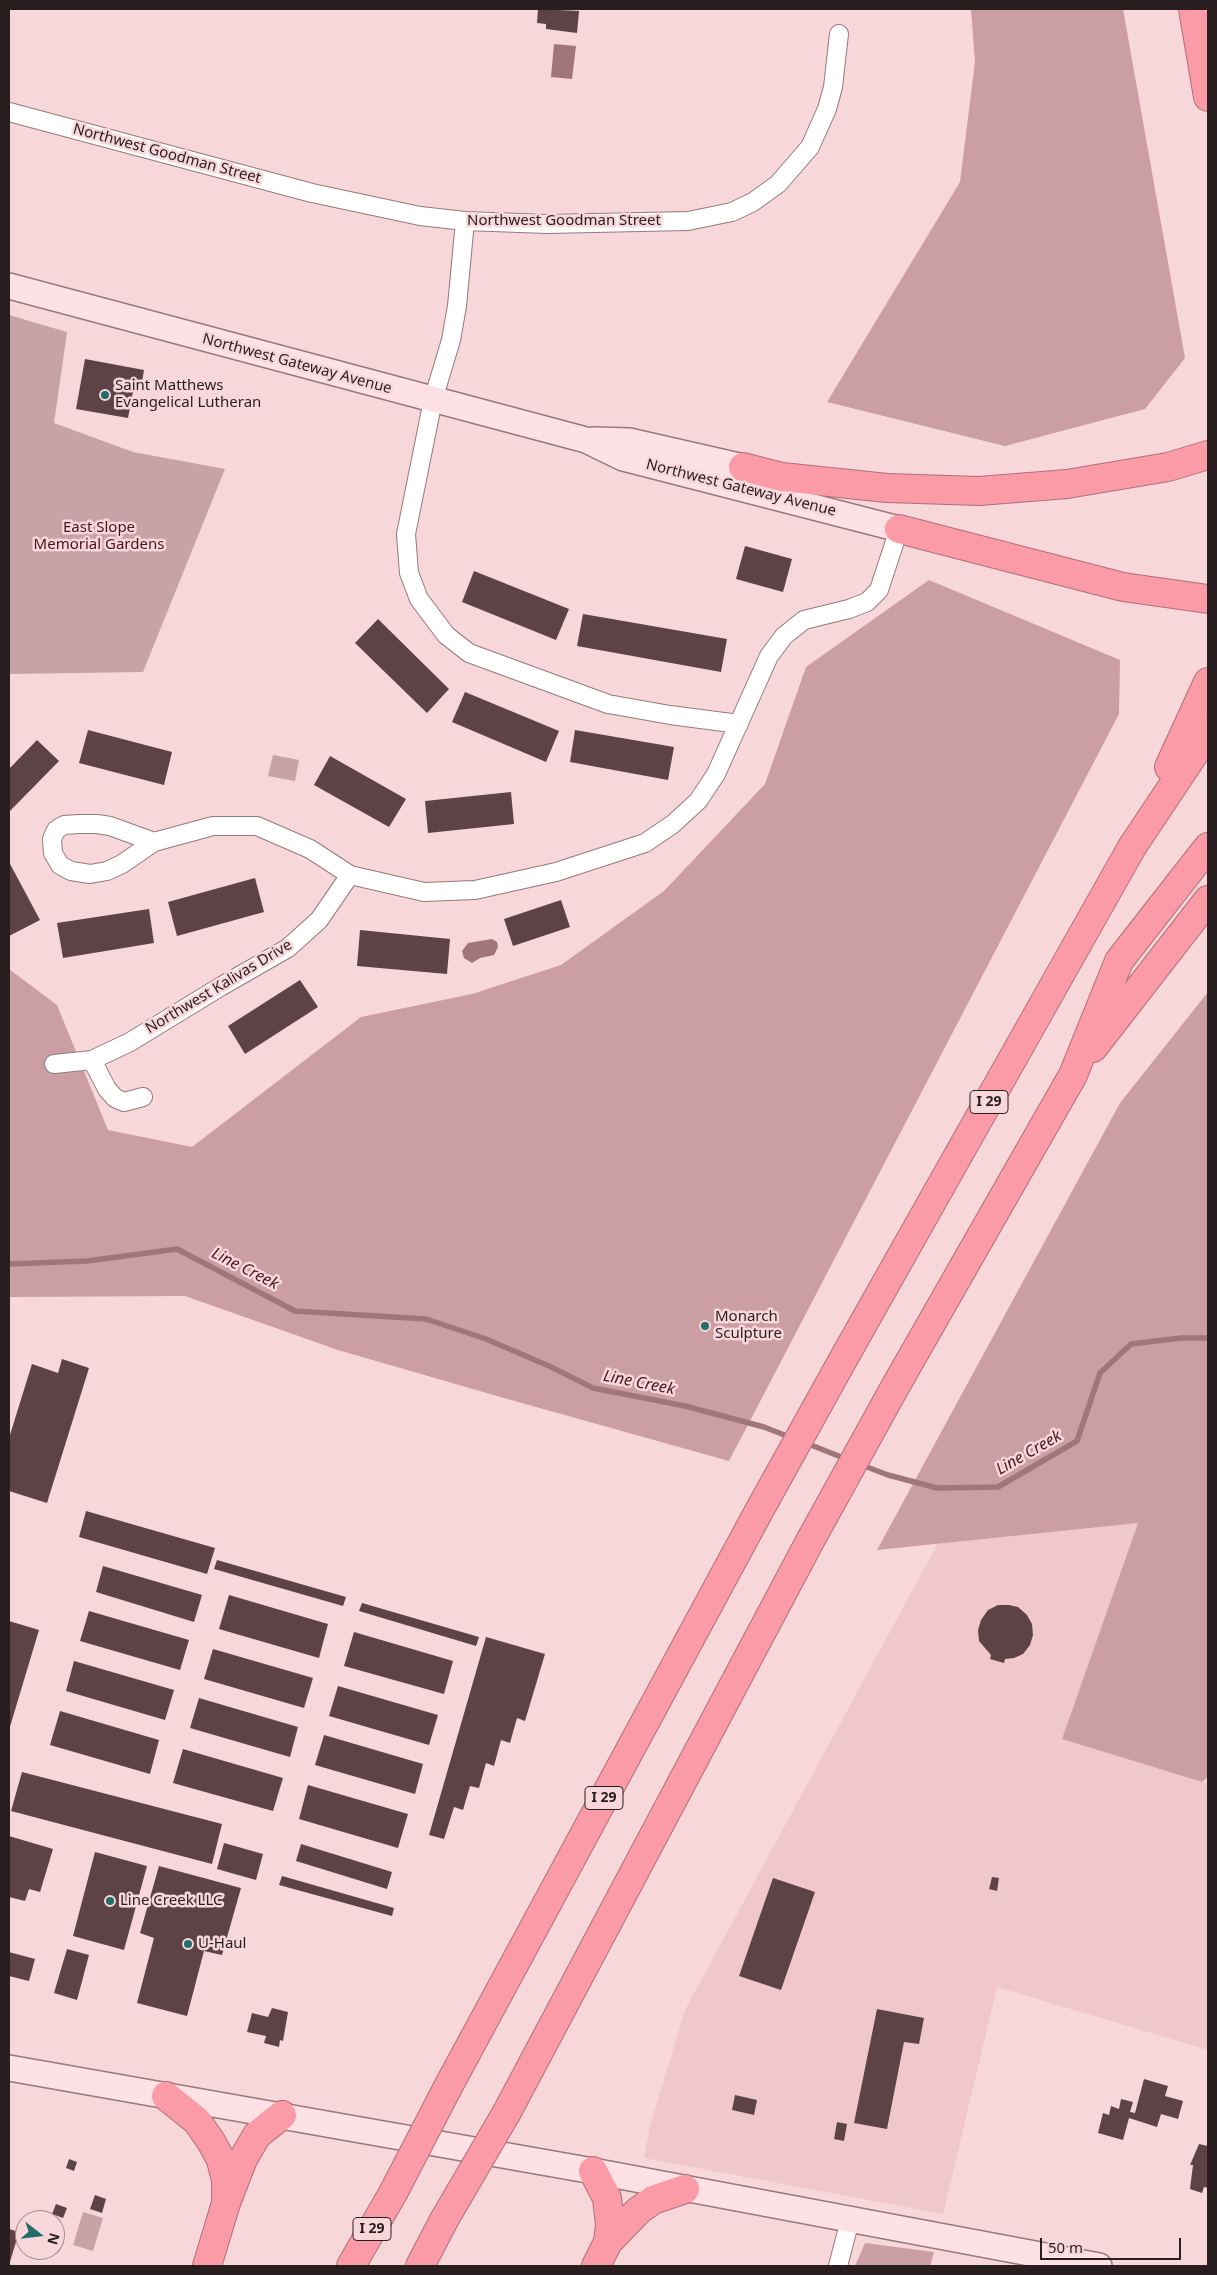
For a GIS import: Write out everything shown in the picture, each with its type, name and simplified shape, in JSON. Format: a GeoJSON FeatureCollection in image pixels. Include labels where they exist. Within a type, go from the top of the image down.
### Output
{"type":"FeatureCollection","features":[{"type":"Feature","properties":{"kind":"highway"},"geometry":{"type":"LineString","coordinates":[[1193,9],[1208,97]]}},
{"type":"Feature","properties":{"kind":"highway"},"geometry":{"type":"LineString","coordinates":[[743,468],[782,477],[887,488],[979,491],[1067,484],[1168,467],[1208,455]]}},
{"type":"Feature","properties":{"kind":"highway"},"geometry":{"type":"LineString","coordinates":[[899,529],[1122,587],[1208,599]]}},
{"type":"Feature","properties":{"kind":"highway"},"geometry":{"type":"LineString","coordinates":[[1132,847],[1208,682]]}},
{"type":"Feature","properties":{"kind":"highway","name":"I 29"},"geometry":{"type":"LineString","coordinates":[[351,2266],[393,2193],[449,2085],[759,1510],[845,1356],[1132,847],[1208,732]]}},
{"type":"Feature","properties":{"kind":"highway"},"geometry":{"type":"LineString","coordinates":[[420,2266],[444,2220],[508,2112],[810,1541],[895,1387],[1073,1075],[1119,961],[1208,847]]}},
{"type":"Feature","properties":{"kind":"highway"},"geometry":{"type":"LineString","coordinates":[[1073,1075],[1208,900]]}},
{"type":"Feature","properties":{"kind":"highway"},"geometry":{"type":"LineString","coordinates":[[166,2096],[197,2121],[212,2143],[221,2160],[226,2180],[226,2203]]}},
{"type":"Feature","properties":{"kind":"highway"},"geometry":{"type":"LineString","coordinates":[[207,2266],[226,2203],[243,2158],[257,2135],[282,2115]]}},
{"type":"Feature","properties":{"kind":"highway"},"geometry":{"type":"LineString","coordinates":[[593,2171],[608,2198],[610,2225],[608,2242]]}},
{"type":"Feature","properties":{"kind":"highway"},"geometry":{"type":"LineString","coordinates":[[596,2266],[608,2242],[638,2210],[653,2200],[685,2189]]}},
{"type":"Feature","properties":{"kind":"main road","name":"Northwest Gateway Avenue"},"geometry":{"type":"LineString","coordinates":[[9,286],[586,440],[623,458],[899,529]]}},
{"type":"Feature","properties":{"kind":"main road","name":"Northwest Gateway Avenue"},"geometry":{"type":"LineString","coordinates":[[586,440],[629,441],[743,468]]}},
{"type":"Feature","properties":{"kind":"main road"},"geometry":{"type":"LineString","coordinates":[[9,2068],[593,2171],[1099,2266]]}},
{"type":"Feature","properties":{"kind":"street","name":"Northwest Goodman Street"},"geometry":{"type":"LineString","coordinates":[[9,112],[347,202],[420,216],[465,221],[547,224],[688,221],[732,212],[753,202],[778,184],[810,147],[827,109],[839,34]]}},
{"type":"Feature","properties":{"kind":"street"},"geometry":{"type":"LineString","coordinates":[[465,221],[457,306],[451,340],[433,400],[406,534],[409,573],[419,599],[446,635],[469,654],[608,704],[739,724]]}},
{"type":"Feature","properties":{"kind":"street"},"geometry":{"type":"LineString","coordinates":[[154,842],[97,824],[64,825],[56,830],[52,839],[53,853],[60,865],[71,871],[90,874],[106,871],[122,864],[154,842],[213,826],[257,826],[310,849],[350,875],[424,892],[475,890],[556,872],[644,843],[673,824],[698,801],[716,774],[769,656],[784,636],[804,620],[849,609],[866,602],[879,590],[899,529]]}},
{"type":"Feature","properties":{"kind":"street","name":"Northwest Kalivas Drive"},"geometry":{"type":"LineString","coordinates":[[54,1064],[92,1060],[130,1042],[220,986],[288,948],[319,920],[350,875]]}},
{"type":"Feature","properties":{"kind":"street"},"geometry":{"type":"LineString","coordinates":[[92,1060],[107,1089],[115,1098],[124,1102],[143,1097]]}},
{"type":"Feature","properties":{"kind":"street"},"geometry":{"type":"LineString","coordinates":[[838,2266],[850,2220]]}},
{"type":"Feature","properties":{"kind":"shaded area"},"geometry":{"type":"Polygon","coordinates":[[[971,9],[1123,9],[1185,358],[1145,409],[1005,446],[827,402],[960,182],[975,62],[971,9]]]}},
{"type":"Feature","properties":{"kind":"shaded area"},"geometry":{"type":"Polygon","coordinates":[[[554,44],[576,46],[572,79],[551,77],[554,44]]]}},
{"type":"Feature","properties":{"kind":"shaded area"},"geometry":{"type":"Polygon","coordinates":[[[929,580],[1120,660],[1119,714],[729,1461],[338,1350],[185,1296],[9,1297],[9,969],[57,1005],[108,1130],[192,1147],[361,1017],[472,994],[561,965],[664,891],[765,784],[806,667],[929,580]]]}},
{"type":"Feature","properties":{"kind":"shaded area"},"geometry":{"type":"Polygon","coordinates":[[[492,939],[497,942],[498,947],[494,955],[480,958],[472,963],[464,958],[462,951],[468,943],[492,939]]]}},
{"type":"Feature","properties":{"kind":"shaded area"},"geometry":{"type":"Polygon","coordinates":[[[1208,992],[1208,1777],[1202,1782],[1062,1739],[1138,1523],[877,1550],[1120,1103],[1208,992]]]}},
{"type":"Feature","properties":{"kind":"shaded area"},"geometry":{"type":"Polygon","coordinates":[[[1138,1523],[1062,1739],[1208,1784],[1208,2050],[997,1987],[943,2214],[644,2158],[650,2126],[685,2010],[938,1543],[1138,1523]]]}},
{"type":"Feature","properties":{"kind":"shaded area"},"geometry":{"type":"Polygon","coordinates":[[[865,2243],[934,2252],[930,2266],[855,2266],[865,2243]]]}},
{"type":"Feature","properties":{"kind":"green space","name":"East Slope Memorial Gardens"},"geometry":{"type":"Polygon","coordinates":[[[9,315],[67,332],[54,423],[133,452],[225,469],[143,672],[9,674],[9,315]]]}},
{"type":"Feature","properties":{"kind":"green space"},"geometry":{"type":"Polygon","coordinates":[[[273,755],[299,760],[295,781],[268,776],[273,755]]]}},
{"type":"Feature","properties":{"kind":"green space"},"geometry":{"type":"Polygon","coordinates":[[[83,2212],[103,2218],[93,2251],[73,2245],[83,2212]]]}},
{"type":"Feature","properties":{"kind":"building"},"geometry":{"type":"Polygon","coordinates":[[[538,9],[579,11],[577,33],[546,29],[546,24],[537,23],[538,9]]]}},
{"type":"Feature","properties":{"kind":"building","name":"Saint Matthews Evangelical Lutheran"},"geometry":{"type":"Polygon","coordinates":[[[85,359],[144,370],[142,382],[135,381],[128,418],[76,409],[85,359]]]}},
{"type":"Feature","properties":{"kind":"building"},"geometry":{"type":"Polygon","coordinates":[[[745,546],[792,559],[783,592],[736,579],[745,546]]]}},
{"type":"Feature","properties":{"kind":"building"},"geometry":{"type":"Polygon","coordinates":[[[474,571],[569,609],[556,640],[462,602],[474,571]]]}},
{"type":"Feature","properties":{"kind":"building"},"geometry":{"type":"Polygon","coordinates":[[[583,614],[727,639],[721,672],[577,646],[583,614]]]}},
{"type":"Feature","properties":{"kind":"building"},"geometry":{"type":"Polygon","coordinates":[[[378,619],[449,689],[427,713],[355,643],[378,619]]]}},
{"type":"Feature","properties":{"kind":"building"},"geometry":{"type":"Polygon","coordinates":[[[465,692],[559,731],[546,762],[452,722],[465,692]]]}},
{"type":"Feature","properties":{"kind":"building"},"geometry":{"type":"Polygon","coordinates":[[[88,730],[172,752],[164,785],[79,763],[88,730]]]}},
{"type":"Feature","properties":{"kind":"building"},"geometry":{"type":"Polygon","coordinates":[[[575,730],[674,747],[668,780],[570,762],[575,730]]]}},
{"type":"Feature","properties":{"kind":"building"},"geometry":{"type":"Polygon","coordinates":[[[37,740],[59,761],[9,812],[9,769],[37,740]]]}},
{"type":"Feature","properties":{"kind":"building"},"geometry":{"type":"Polygon","coordinates":[[[330,756],[406,799],[389,827],[314,785],[330,756]]]}},
{"type":"Feature","properties":{"kind":"building"},"geometry":{"type":"Polygon","coordinates":[[[511,792],[514,824],[428,833],[425,801],[511,792]]]}},
{"type":"Feature","properties":{"kind":"building"},"geometry":{"type":"Polygon","coordinates":[[[9,862],[40,920],[9,936],[9,862]]]}},
{"type":"Feature","properties":{"kind":"building"},"geometry":{"type":"Polygon","coordinates":[[[255,878],[264,912],[177,936],[168,902],[255,878]]]}},
{"type":"Feature","properties":{"kind":"building"},"geometry":{"type":"Polygon","coordinates":[[[561,900],[570,927],[513,946],[504,919],[561,900]]]}},
{"type":"Feature","properties":{"kind":"building"},"geometry":{"type":"Polygon","coordinates":[[[149,909],[154,943],[63,958],[57,923],[149,909]]]}},
{"type":"Feature","properties":{"kind":"building"},"geometry":{"type":"Polygon","coordinates":[[[360,930],[450,939],[447,974],[357,966],[360,930]]]}},
{"type":"Feature","properties":{"kind":"building"},"geometry":{"type":"Polygon","coordinates":[[[300,980],[318,1007],[245,1054],[228,1026],[300,980]]]}},
{"type":"Feature","properties":{"kind":"building"},"geometry":{"type":"Polygon","coordinates":[[[62,1359],[89,1368],[47,1503],[9,1491],[9,1438],[32,1364],[58,1373],[62,1359]]]}},
{"type":"Feature","properties":{"kind":"building"},"geometry":{"type":"Polygon","coordinates":[[[86,1511],[215,1548],[207,1574],[79,1537],[86,1511]]]}},
{"type":"Feature","properties":{"kind":"building"},"geometry":{"type":"Polygon","coordinates":[[[217,1560],[346,1597],[343,1606],[214,1569],[217,1560]]]}},
{"type":"Feature","properties":{"kind":"building"},"geometry":{"type":"Polygon","coordinates":[[[103,1566],[202,1595],[194,1622],[96,1592],[103,1566]]]}},
{"type":"Feature","properties":{"kind":"building"},"geometry":{"type":"Polygon","coordinates":[[[229,1595],[328,1624],[319,1658],[219,1629],[229,1595]]]}},
{"type":"Feature","properties":{"kind":"building"},"geometry":{"type":"Polygon","coordinates":[[[362,1603],[479,1637],[476,1646],[359,1611],[362,1603]]]}},
{"type":"Feature","properties":{"kind":"building"},"geometry":{"type":"Polygon","coordinates":[[[998,1605],[1018,1607],[1027,1615],[1032,1624],[1033,1635],[1030,1645],[1023,1654],[1005,1659],[1004,1663],[990,1659],[991,1655],[979,1641],[978,1630],[981,1620],[988,1610],[998,1605]]]}},
{"type":"Feature","properties":{"kind":"building"},"geometry":{"type":"Polygon","coordinates":[[[89,1611],[189,1640],[180,1670],[80,1641],[89,1611]]]}},
{"type":"Feature","properties":{"kind":"building"},"geometry":{"type":"Polygon","coordinates":[[[9,1621],[39,1630],[9,1730],[9,1621]]]}},
{"type":"Feature","properties":{"kind":"building"},"geometry":{"type":"Polygon","coordinates":[[[354,1632],[453,1661],[444,1694],[344,1666],[354,1632]]]}},
{"type":"Feature","properties":{"kind":"building"},"geometry":{"type":"Polygon","coordinates":[[[486,1637],[545,1654],[525,1721],[517,1718],[510,1743],[501,1740],[494,1766],[486,1763],[479,1788],[470,1786],[463,1810],[454,1807],[444,1839],[429,1835],[486,1637]]]}},
{"type":"Feature","properties":{"kind":"building"},"geometry":{"type":"Polygon","coordinates":[[[213,1649],[313,1678],[304,1708],[204,1679],[213,1649]]]}},
{"type":"Feature","properties":{"kind":"building"},"geometry":{"type":"Polygon","coordinates":[[[74,1661],[174,1690],[165,1720],[66,1691],[74,1661]]]}},
{"type":"Feature","properties":{"kind":"building"},"geometry":{"type":"Polygon","coordinates":[[[338,1686],[438,1715],[429,1745],[329,1716],[338,1686]]]}},
{"type":"Feature","properties":{"kind":"building"},"geometry":{"type":"Polygon","coordinates":[[[199,1698],[298,1727],[290,1757],[190,1728],[199,1698]]]}},
{"type":"Feature","properties":{"kind":"building"},"geometry":{"type":"Polygon","coordinates":[[[60,1711],[159,1740],[150,1774],[50,1745],[60,1711]]]}},
{"type":"Feature","properties":{"kind":"building"},"geometry":{"type":"Polygon","coordinates":[[[324,1735],[423,1764],[415,1794],[315,1765],[324,1735]]]}},
{"type":"Feature","properties":{"kind":"building"},"geometry":{"type":"Polygon","coordinates":[[[183,1749],[283,1778],[273,1811],[173,1783],[183,1749]]]}},
{"type":"Feature","properties":{"kind":"building"},"geometry":{"type":"Polygon","coordinates":[[[22,1772],[222,1824],[212,1864],[11,1811],[22,1772]]]}},
{"type":"Feature","properties":{"kind":"building"},"geometry":{"type":"Polygon","coordinates":[[[308,1785],[408,1814],[398,1848],[299,1819],[308,1785]]]}},
{"type":"Feature","properties":{"kind":"building"},"geometry":{"type":"Polygon","coordinates":[[[9,1836],[53,1849],[40,1892],[29,1889],[25,1901],[9,1897],[9,1836]]]}},
{"type":"Feature","properties":{"kind":"building"},"geometry":{"type":"Polygon","coordinates":[[[224,1843],[263,1854],[256,1880],[217,1869],[224,1843]]]}},
{"type":"Feature","properties":{"kind":"building"},"geometry":{"type":"Polygon","coordinates":[[[301,1844],[392,1872],[387,1889],[296,1861],[301,1844]]]}},
{"type":"Feature","properties":{"kind":"building","name":"Line Creek LLC"},"geometry":{"type":"Polygon","coordinates":[[[95,1852],[147,1866],[124,1950],[73,1936],[95,1852]]]}},
{"type":"Feature","properties":{"kind":"building","name":"U-Haul"},"geometry":{"type":"Polygon","coordinates":[[[159,1866],[241,1888],[222,1955],[204,1951],[187,2016],[137,2003],[154,1938],[140,1933],[159,1866]]]}},
{"type":"Feature","properties":{"kind":"building"},"geometry":{"type":"Polygon","coordinates":[[[282,1876],[394,1908],[392,1916],[279,1885],[282,1876]]]}},
{"type":"Feature","properties":{"kind":"building"},"geometry":{"type":"Polygon","coordinates":[[[992,1877],[999,1878],[997,1891],[989,1889],[992,1877]]]}},
{"type":"Feature","properties":{"kind":"building"},"geometry":{"type":"Polygon","coordinates":[[[773,1878],[815,1892],[781,1990],[739,1976],[773,1878]]]}},
{"type":"Feature","properties":{"kind":"building"},"geometry":{"type":"Polygon","coordinates":[[[67,1949],[89,1955],[77,2000],[54,1993],[67,1949]]]}},
{"type":"Feature","properties":{"kind":"building"},"geometry":{"type":"Polygon","coordinates":[[[9,1952],[35,1959],[29,1981],[9,1976],[9,1952]]]}},
{"type":"Feature","properties":{"kind":"building"},"geometry":{"type":"Polygon","coordinates":[[[272,2008],[288,2012],[283,2041],[280,2040],[279,2047],[264,2043],[266,2036],[247,2032],[252,2013],[268,2017],[272,2008]]]}},
{"type":"Feature","properties":{"kind":"building"},"geometry":{"type":"Polygon","coordinates":[[[877,2009],[924,2018],[919,2044],[904,2042],[887,2129],[854,2123],[877,2009]]]}},
{"type":"Feature","properties":{"kind":"building"},"geometry":{"type":"Polygon","coordinates":[[[1144,2079],[1168,2086],[1165,2096],[1183,2101],[1178,2119],[1161,2114],[1157,2127],[1129,2118],[1123,2140],[1098,2133],[1103,2113],[1109,2115],[1111,2106],[1119,2109],[1121,2099],[1133,2102],[1130,2112],[1135,2113],[1144,2079]]]}},
{"type":"Feature","properties":{"kind":"building"},"geometry":{"type":"Polygon","coordinates":[[[735,2095],[757,2100],[754,2115],[732,2110],[735,2095]]]}},
{"type":"Feature","properties":{"kind":"building"},"geometry":{"type":"Polygon","coordinates":[[[837,2122],[847,2124],[844,2141],[834,2139],[837,2122]]]}},
{"type":"Feature","properties":{"kind":"building"},"geometry":{"type":"Polygon","coordinates":[[[1199,2144],[1208,2146],[1208,2188],[1204,2187],[1202,2193],[1190,2189],[1193,2165],[1190,2165],[1199,2144]]]}},
{"type":"Feature","properties":{"kind":"building"},"geometry":{"type":"Polygon","coordinates":[[[69,2159],[77,2162],[74,2171],[66,2168],[69,2159]]]}},
{"type":"Feature","properties":{"kind":"building"},"geometry":{"type":"Polygon","coordinates":[[[95,2195],[106,2199],[102,2213],[90,2209],[95,2195]]]}},
{"type":"Feature","properties":{"kind":"building"},"geometry":{"type":"Polygon","coordinates":[[[56,2204],[67,2208],[65,2213],[65,2210],[54,2210],[56,2204]]]}},
{"type":"Feature","properties":{"kind":"building"},"geometry":{"type":"Polygon","coordinates":[[[9,2229],[15,2231],[15,2245],[9,2265],[9,2229]]]}},
{"type":"Feature","properties":{"kind":"waterway","name":"Line Creek"},"geometry":{"type":"LineString","coordinates":[[9,1264],[87,1261],[177,1249],[295,1311],[426,1319],[486,1339],[549,1366],[593,1388],[685,1406],[764,1427],[792,1438]]}},
{"type":"Feature","properties":{"kind":"waterway","name":"Line Creek"},"geometry":{"type":"LineString","coordinates":[[859,1464],[888,1475],[937,1488],[998,1487],[1077,1441],[1100,1373],[1131,1344],[1181,1338],[1208,1338]]}},
{"type":"Feature","properties":{"kind":"waterway","name":"Line Creek"},"geometry":{"type":"LineString","coordinates":[[806,1443],[846,1459]]}},
{"type":"Feature","properties":{"kind":"place","name":"Saint Matthews Evangelical Lutheran"},"geometry":{"type":"Point","coordinates":[105,395]}},
{"type":"Feature","properties":{"kind":"place","name":"Monarch Sculpture"},"geometry":{"type":"Point","coordinates":[705,1326]}},
{"type":"Feature","properties":{"kind":"place","name":"Line Creek LLC"},"geometry":{"type":"Point","coordinates":[110,1901]}},
{"type":"Feature","properties":{"kind":"place","name":"U-Haul"},"geometry":{"type":"Point","coordinates":[188,1944]}}]}
